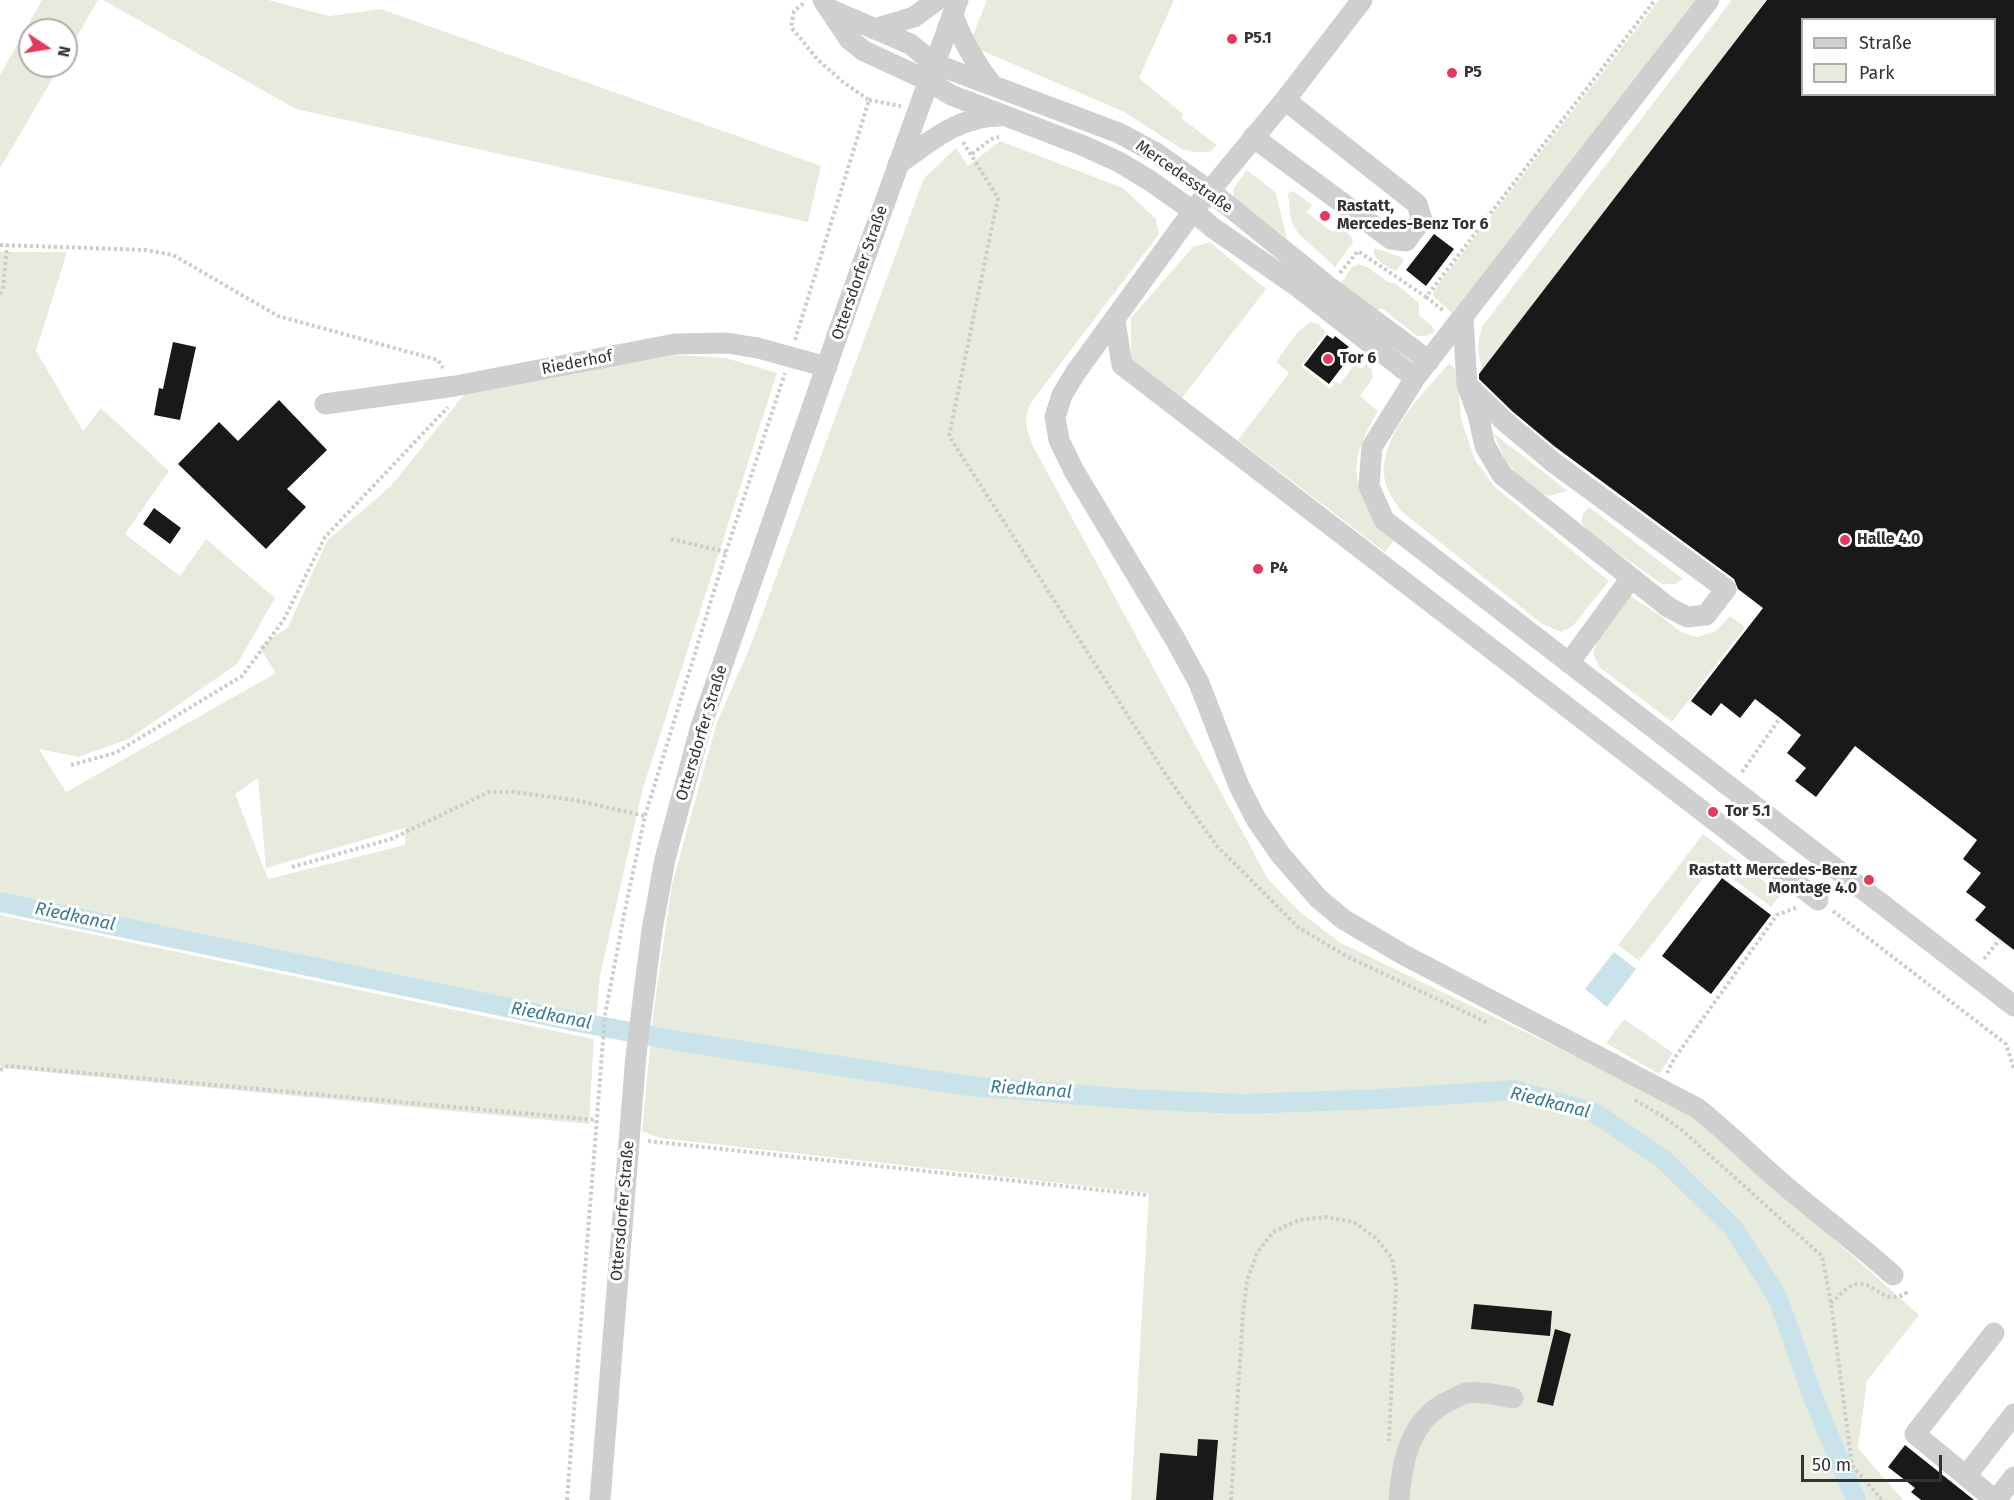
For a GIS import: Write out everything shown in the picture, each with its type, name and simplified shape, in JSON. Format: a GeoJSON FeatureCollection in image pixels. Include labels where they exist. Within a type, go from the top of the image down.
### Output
{"type":"FeatureCollection","features":[{"type":"Feature","properties":{"kind":"street"},"geometry":{"type":"LineString","coordinates":[[874,29],[914,16],[937,0]]}},
{"type":"Feature","properties":{"kind":"street"},"geometry":{"type":"LineString","coordinates":[[1362,0],[1285,100],[1193,211],[1076,372],[1062,395],[1055,417],[1059,440],[1074,471],[1165,621],[1199,683],[1239,786],[1272,844],[1318,898],[1343,919],[1404,955],[1696,1108],[1739,1142],[1776,1178],[1857,1242],[1893,1275]]}},
{"type":"Feature","properties":{"kind":"street"},"geometry":{"type":"LineString","coordinates":[[1709,0],[1422,370],[1372,447],[1369,486],[1384,520],[2014,1006]]}},
{"type":"Feature","properties":{"kind":"street"},"geometry":{"type":"LineString","coordinates":[[826,4],[909,44],[932,72]]}},
{"type":"Feature","properties":{"kind":"street"},"geometry":{"type":"LineString","coordinates":[[826,4],[849,39],[864,51],[932,72]]}},
{"type":"Feature","properties":{"kind":"street"},"geometry":{"type":"LineString","coordinates":[[956,8],[963,43],[975,64],[993,86]]}},
{"type":"Feature","properties":{"kind":"street","name":"Ottersdorfer Straße"},"geometry":{"type":"LineString","coordinates":[[600,1500],[636,1055],[651,930],[666,859],[701,726],[898,164],[956,8]]}},
{"type":"Feature","properties":{"kind":"street","name":"Mercedesstraße"},"geometry":{"type":"LineString","coordinates":[[932,72],[993,86],[1119,134],[1156,153],[1210,191],[1336,300]]}},
{"type":"Feature","properties":{"kind":"street","name":"Mercedesstraße"},"geometry":{"type":"LineString","coordinates":[[932,72],[951,95],[1005,126],[1084,146],[1119,162],[1149,180],[1294,284],[1336,300]]}},
{"type":"Feature","properties":{"kind":"street"},"geometry":{"type":"LineString","coordinates":[[1253,137],[1391,239],[1406,241],[1422,220],[1417,204],[1285,100]]}},
{"type":"Feature","properties":{"kind":"street"},"geometry":{"type":"LineString","coordinates":[[898,164],[952,127],[978,118],[1005,126]]}},
{"type":"Feature","properties":{"kind":"street"},"geometry":{"type":"LineString","coordinates":[[1336,300],[1422,370]]}},
{"type":"Feature","properties":{"kind":"street"},"geometry":{"type":"LineString","coordinates":[[1463,317],[1467,385],[1478,415],[1485,446],[1502,475],[1668,607],[1687,617],[1706,615],[1726,589],[1553,462],[1503,420],[1467,385]]}},
{"type":"Feature","properties":{"kind":"street"},"geometry":{"type":"LineString","coordinates":[[1115,321],[1122,365],[1818,900]]}},
{"type":"Feature","properties":{"kind":"street","name":"Riederhof"},"geometry":{"type":"LineString","coordinates":[[325,404],[454,386],[675,344],[727,343],[758,348],[827,367]]}},
{"type":"Feature","properties":{"kind":"street"},"geometry":{"type":"LineString","coordinates":[[1569,663],[1631,578]]}},
{"type":"Feature","properties":{"kind":"street"},"geometry":{"type":"LineString","coordinates":[[1994,1333],[1915,1434],[1995,1500],[2014,1477]]}},
{"type":"Feature","properties":{"kind":"street"},"geometry":{"type":"LineString","coordinates":[[1399,1500],[1409,1445],[1421,1422],[1435,1407],[1466,1394],[1491,1394],[1513,1398]]}},
{"type":"Feature","properties":{"kind":"street"},"geometry":{"type":"LineString","coordinates":[[1966,1476],[2014,1414]]}},
{"type":"Feature","properties":{"kind":"path"},"geometry":{"type":"LineString","coordinates":[[808,0],[794,11],[791,27],[818,60],[843,82],[869,100],[919,110]]}},
{"type":"Feature","properties":{"kind":"path"},"geometry":{"type":"LineString","coordinates":[[1426,297],[1655,0]]}},
{"type":"Feature","properties":{"kind":"path"},"geometry":{"type":"LineString","coordinates":[[567,1500],[601,1050],[605,1015],[633,870],[645,816],[869,100]]}},
{"type":"Feature","properties":{"kind":"path"},"geometry":{"type":"LineString","coordinates":[[972,154],[1005,126]]}},
{"type":"Feature","properties":{"kind":"path"},"geometry":{"type":"LineString","coordinates":[[952,127],[972,154],[998,198],[949,436],[1166,775],[1217,846],[1299,928],[1348,957],[1488,1023]]}},
{"type":"Feature","properties":{"kind":"path"},"geometry":{"type":"LineString","coordinates":[[0,245],[146,250],[173,255],[278,316],[438,360],[454,386],[448,407],[325,537],[283,621],[242,676],[115,753],[71,765]]}},
{"type":"Feature","properties":{"kind":"path"},"geometry":{"type":"LineString","coordinates":[[0,294],[3,289],[7,245]]}},
{"type":"Feature","properties":{"kind":"path"},"geometry":{"type":"LineString","coordinates":[[1336,300],[1358,251],[1439,307]]}},
{"type":"Feature","properties":{"kind":"path"},"geometry":{"type":"LineString","coordinates":[[671,539],[726,552]]}},
{"type":"Feature","properties":{"kind":"path"},"geometry":{"type":"LineString","coordinates":[[1731,788],[1780,718]]}},
{"type":"Feature","properties":{"kind":"path"},"geometry":{"type":"LineString","coordinates":[[292,867],[391,839],[489,792],[513,792],[575,800],[645,816]]}},
{"type":"Feature","properties":{"kind":"path"},"geometry":{"type":"LineString","coordinates":[[1649,1108],[1674,1059],[1777,915],[1818,900],[2006,1044],[2014,1069]]}},
{"type":"Feature","properties":{"kind":"path"},"geometry":{"type":"LineString","coordinates":[[1973,974],[2000,939]]}},
{"type":"Feature","properties":{"kind":"path"},"geometry":{"type":"LineString","coordinates":[[0,1070],[8,1066],[596,1120]]}},
{"type":"Feature","properties":{"kind":"path"},"geometry":{"type":"LineString","coordinates":[[1630,1097],[1684,1132],[1822,1256],[1831,1302],[1852,1465],[1882,1500]]}},
{"type":"Feature","properties":{"kind":"path"},"geometry":{"type":"LineString","coordinates":[[629,1139],[1146,1195]]}},
{"type":"Feature","properties":{"kind":"path"},"geometry":{"type":"LineString","coordinates":[[1231,1500],[1247,1281],[1257,1253],[1273,1232],[1299,1220],[1325,1217],[1354,1222],[1376,1238],[1392,1258],[1396,1284],[1389,1445]]}},
{"type":"Feature","properties":{"kind":"path"},"geometry":{"type":"LineString","coordinates":[[1831,1302],[1854,1285],[1864,1285],[1893,1299],[1900,1297],[1906,1293],[1893,1275]]}},
{"type":"Feature","properties":{"kind":"green space"},"geometry":{"type":"Polygon","coordinates":[[[42,0],[98,0],[78,34],[78,18],[32,18],[42,0]]]}},
{"type":"Feature","properties":{"kind":"green space"},"geometry":{"type":"Polygon","coordinates":[[[103,0],[268,0],[329,16],[381,9],[821,166],[808,222],[296,109],[103,0]]]}},
{"type":"Feature","properties":{"kind":"green space"},"geometry":{"type":"Polygon","coordinates":[[[987,0],[1174,0],[1139,78],[1183,114],[1181,118],[1217,145],[1210,152],[1193,152],[1182,149],[1124,112],[969,45],[987,0]]]}},
{"type":"Feature","properties":{"kind":"green space"},"geometry":{"type":"Polygon","coordinates":[[[1659,0],[1696,0],[1452,313],[1433,296],[1434,290],[1659,0]]]}},
{"type":"Feature","properties":{"kind":"green space"},"geometry":{"type":"Polygon","coordinates":[[[1732,0],[1766,0],[1484,372],[1478,350],[1482,327],[1732,0]]]}},
{"type":"Feature","properties":{"kind":"green space"},"geometry":{"type":"Polygon","coordinates":[[[18,43],[18,78],[53,78],[0,168],[0,75],[18,43]]]}},
{"type":"Feature","properties":{"kind":"green space"},"geometry":{"type":"Polygon","coordinates":[[[1000,141],[1123,188],[1156,219],[1159,234],[1030,404],[1026,421],[1027,430],[1033,446],[1268,879],[1300,912],[1339,942],[1691,1112],[1919,1315],[1867,1381],[1858,1448],[1903,1500],[1131,1500],[1149,1193],[660,1138],[642,1131],[653,1015],[672,884],[717,722],[750,647],[924,178],[956,148],[968,166],[1000,141]]]}},
{"type":"Feature","properties":{"kind":"green space"},"geometry":{"type":"Polygon","coordinates":[[[1247,170],[1276,193],[1287,239],[1234,198],[1233,189],[1247,170]]]}},
{"type":"Feature","properties":{"kind":"green space"},"geometry":{"type":"Polygon","coordinates":[[[1293,191],[1312,205],[1307,212],[1332,232],[1338,226],[1350,235],[1353,242],[1335,267],[1298,233],[1291,221],[1288,193],[1293,191]]]}},
{"type":"Feature","properties":{"kind":"green space"},"geometry":{"type":"Polygon","coordinates":[[[1210,242],[1266,289],[1179,402],[1131,360],[1131,318],[1193,247],[1210,242]]]}},
{"type":"Feature","properties":{"kind":"green space"},"geometry":{"type":"Polygon","coordinates":[[[1375,248],[1401,257],[1404,261],[1396,271],[1393,270],[1376,258],[1373,252],[1375,248]]]}},
{"type":"Feature","properties":{"kind":"green space"},"geometry":{"type":"Polygon","coordinates":[[[0,252],[67,252],[36,351],[83,431],[101,408],[169,471],[125,534],[180,576],[206,539],[275,598],[237,664],[129,739],[78,757],[39,749],[66,792],[276,673],[259,647],[288,627],[327,541],[391,486],[467,391],[675,355],[726,358],[777,373],[643,788],[600,976],[596,1019],[0,893],[0,252]],[[258,778],[235,794],[268,879],[405,845],[405,828],[266,868],[258,778]]]}},
{"type":"Feature","properties":{"kind":"green space"},"geometry":{"type":"Polygon","coordinates":[[[1358,264],[1367,267],[1388,282],[1396,284],[1419,303],[1419,315],[1432,326],[1435,332],[1417,336],[1383,309],[1371,309],[1340,285],[1352,267],[1358,264]]]}},
{"type":"Feature","properties":{"kind":"green space"},"geometry":{"type":"Polygon","coordinates":[[[1310,322],[1318,324],[1326,332],[1301,366],[1330,389],[1336,382],[1340,384],[1355,364],[1361,369],[1366,364],[1372,371],[1373,378],[1360,396],[1378,411],[1360,449],[1357,478],[1370,506],[1394,540],[1385,552],[1238,440],[1289,373],[1276,362],[1297,333],[1310,322]]]}},
{"type":"Feature","properties":{"kind":"green space"},"geometry":{"type":"Polygon","coordinates":[[[1449,363],[1457,371],[1461,419],[1475,460],[1495,487],[1609,581],[1572,627],[1561,632],[1542,624],[1401,511],[1388,490],[1384,470],[1386,453],[1393,437],[1414,404],[1449,363]]]}},
{"type":"Feature","properties":{"kind":"green space"},"geometry":{"type":"Polygon","coordinates":[[[1493,433],[1568,491],[1548,496],[1531,488],[1507,463],[1493,433]]]}},
{"type":"Feature","properties":{"kind":"green space"},"geometry":{"type":"Polygon","coordinates":[[[1589,507],[1683,579],[1675,584],[1662,584],[1588,532],[1581,522],[1583,514],[1589,507]]]}},
{"type":"Feature","properties":{"kind":"green space"},"geometry":{"type":"Polygon","coordinates":[[[1630,596],[1681,632],[1697,637],[1716,631],[1730,616],[1745,627],[1672,722],[1599,667],[1593,653],[1600,635],[1630,596]]]}},
{"type":"Feature","properties":{"kind":"green space"},"geometry":{"type":"Polygon","coordinates":[[[1703,834],[1781,894],[1771,907],[1714,864],[1639,961],[1618,945],[1703,834]]]}},
{"type":"Feature","properties":{"kind":"green space"},"geometry":{"type":"Polygon","coordinates":[[[0,915],[594,1039],[589,1124],[3,1068],[0,1065],[0,915]]]}},
{"type":"Feature","properties":{"kind":"green space"},"geometry":{"type":"Polygon","coordinates":[[[1624,1019],[1673,1053],[1659,1074],[1606,1043],[1624,1019]]]}},
{"type":"Feature","properties":{"kind":"water"},"geometry":{"type":"Polygon","coordinates":[[[1614,952],[1636,969],[1607,1007],[1585,989],[1614,952]]]}},
{"type":"Feature","properties":{"kind":"building","name":"Halle 4.0"},"geometry":{"type":"Polygon","coordinates":[[[1767,0],[2014,0],[2014,950],[1975,920],[1986,907],[1966,892],[1981,873],[1963,859],[1977,840],[1855,746],[1816,797],[1795,781],[1806,768],[1787,753],[1801,735],[1780,718],[1755,699],[1740,718],[1721,703],[1711,716],[1691,701],[1763,608],[1738,589],[1734,579],[1554,446],[1512,411],[1479,379],[1479,374],[1767,0]]]}},
{"type":"Feature","properties":{"kind":"building"},"geometry":{"type":"Polygon","coordinates":[[[1434,234],[1454,249],[1426,286],[1406,270],[1434,234]]]}},
{"type":"Feature","properties":{"kind":"building","name":"Tor 6"},"geometry":{"type":"Polygon","coordinates":[[[1327,335],[1333,339],[1335,336],[1349,347],[1346,349],[1352,354],[1329,384],[1304,365],[1327,335]]]}},
{"type":"Feature","properties":{"kind":"building"},"geometry":{"type":"Polygon","coordinates":[[[173,342],[196,347],[180,420],[154,415],[159,388],[163,389],[173,342]]]}},
{"type":"Feature","properties":{"kind":"building"},"geometry":{"type":"Polygon","coordinates":[[[279,400],[327,450],[287,489],[306,507],[266,549],[178,464],[219,422],[238,441],[279,400]]]}},
{"type":"Feature","properties":{"kind":"building"},"geometry":{"type":"Polygon","coordinates":[[[154,508],[181,528],[170,544],[143,524],[154,508]]]}},
{"type":"Feature","properties":{"kind":"building"},"geometry":{"type":"Polygon","coordinates":[[[1722,878],[1771,915],[1711,994],[1662,956],[1722,878]]]}},
{"type":"Feature","properties":{"kind":"building"},"geometry":{"type":"Polygon","coordinates":[[[1474,1304],[1552,1311],[1550,1336],[1471,1329],[1474,1304]]]}},
{"type":"Feature","properties":{"kind":"building"},"geometry":{"type":"Polygon","coordinates":[[[1555,1329],[1571,1334],[1553,1406],[1537,1402],[1555,1329]]]}},
{"type":"Feature","properties":{"kind":"building"},"geometry":{"type":"Polygon","coordinates":[[[1198,1439],[1218,1440],[1213,1500],[1156,1500],[1160,1453],[1197,1456],[1198,1439]]]}},
{"type":"Feature","properties":{"kind":"building"},"geometry":{"type":"Polygon","coordinates":[[[1905,1445],[1974,1500],[1921,1500],[1911,1492],[1915,1488],[1888,1467],[1905,1445]]]}},
{"type":"Feature","properties":{"kind":"waterway","name":"Riedkanal"},"geometry":{"type":"LineString","coordinates":[[0,902],[678,1041],[969,1086],[1131,1099],[1241,1104],[1381,1099],[1515,1090],[1595,1113],[1663,1159],[1733,1228],[1777,1296],[1814,1400],[1856,1500]]}},
{"type":"Feature","properties":{"kind":"place","name":"P5.1"},"geometry":{"type":"Point","coordinates":[1232,39]}},
{"type":"Feature","properties":{"kind":"place","name":"P5"},"geometry":{"type":"Point","coordinates":[1452,73]}},
{"type":"Feature","properties":{"kind":"place","name":"Rastatt, Mercedes-Benz Tor 6"},"geometry":{"type":"Point","coordinates":[1325,216]}},
{"type":"Feature","properties":{"kind":"place","name":"Tor 6"},"geometry":{"type":"Point","coordinates":[1328,359]}},
{"type":"Feature","properties":{"kind":"place","name":"Halle 4.0"},"geometry":{"type":"Point","coordinates":[1845,540]}},
{"type":"Feature","properties":{"kind":"place","name":"P4"},"geometry":{"type":"Point","coordinates":[1258,569]}},
{"type":"Feature","properties":{"kind":"place","name":"Tor 5.1"},"geometry":{"type":"Point","coordinates":[1713,812]}},
{"type":"Feature","properties":{"kind":"place","name":"Rastatt Mercedes-Benz Montage 4.0"},"geometry":{"type":"Point","coordinates":[1869,880]}}]}
